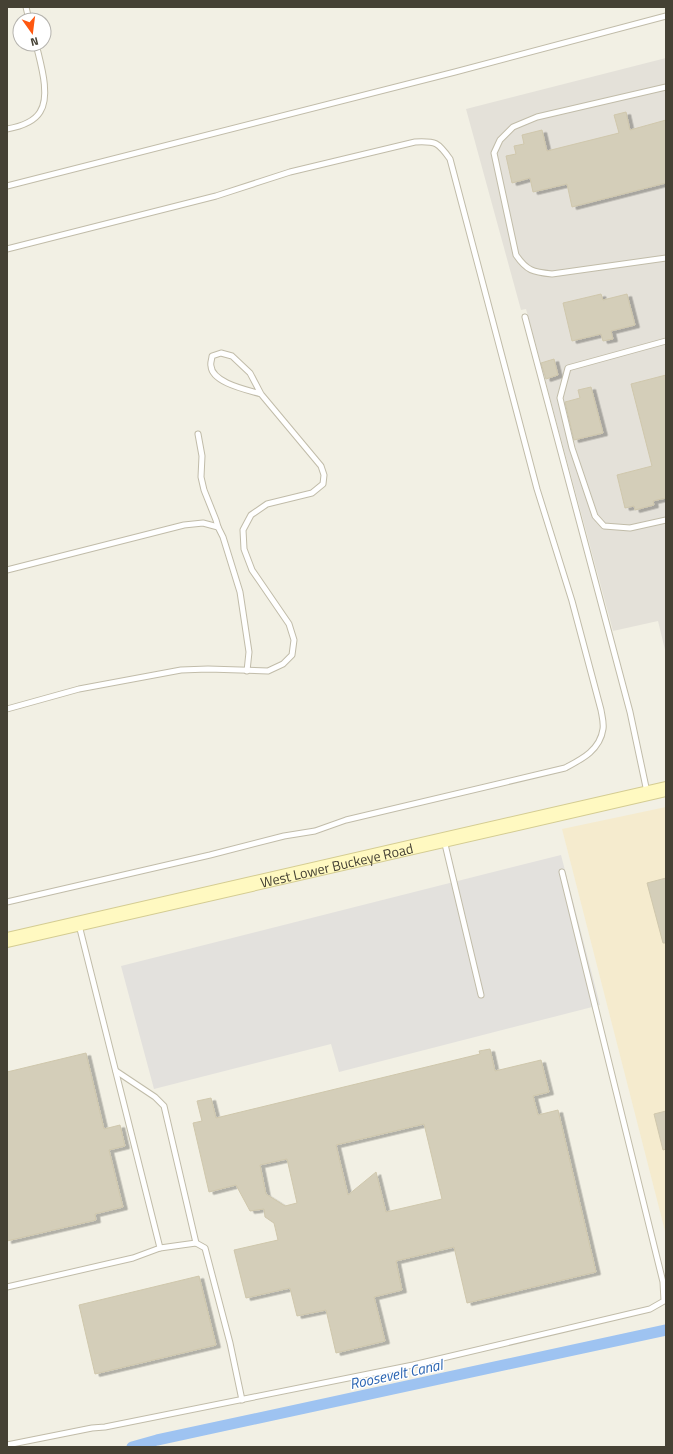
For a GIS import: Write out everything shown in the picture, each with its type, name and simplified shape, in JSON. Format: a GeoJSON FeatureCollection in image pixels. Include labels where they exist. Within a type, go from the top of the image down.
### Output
{"type":"FeatureCollection","features":[{"type":"Feature","properties":{"kind":"main road","name":"West Lower Buckeye Road"},"geometry":{"type":"LineString","coordinates":[[7,940],[666,789]]}},
{"type":"Feature","properties":{"kind":"lane"},"geometry":{"type":"LineString","coordinates":[[7,186],[447,74],[666,16]]}},
{"type":"Feature","properties":{"kind":"lane"},"geometry":{"type":"LineString","coordinates":[[7,129],[30,121],[40,113],[43,106],[43,74],[38,52]]}},
{"type":"Feature","properties":{"kind":"lane"},"geometry":{"type":"LineString","coordinates":[[666,88],[537,117],[513,127],[500,140],[494,153],[516,254],[523,265],[536,272],[552,274],[666,258]]}},
{"type":"Feature","properties":{"kind":"lane"},"geometry":{"type":"LineString","coordinates":[[7,249],[216,196],[290,172],[415,142],[431,142],[442,147],[450,159],[537,488],[572,601],[601,710],[603,728],[599,743],[584,758],[565,768],[346,820],[315,831],[284,836],[210,855],[7,902]]}},
{"type":"Feature","properties":{"kind":"lane"},"geometry":{"type":"LineString","coordinates":[[525,317],[630,712],[647,793]]}},
{"type":"Feature","properties":{"kind":"lane"},"geometry":{"type":"LineString","coordinates":[[666,342],[568,368],[560,398],[572,448],[595,516],[604,526],[630,528],[666,520]]}},
{"type":"Feature","properties":{"kind":"lane"},"geometry":{"type":"LineString","coordinates":[[7,709],[79,689],[182,670],[208,669],[268,671],[283,664],[292,655],[294,640],[289,624],[252,570],[244,549],[243,530],[251,515],[267,504],[312,493],[323,484],[324,475],[321,466],[261,394],[250,373],[232,356],[221,353],[212,356],[210,366],[215,375],[223,382],[261,394]]}},
{"type":"Feature","properties":{"kind":"lane"},"geometry":{"type":"LineString","coordinates":[[198,434],[202,456],[201,477],[204,490],[223,537],[240,592],[249,652],[247,671]]}},
{"type":"Feature","properties":{"kind":"lane"},"geometry":{"type":"LineString","coordinates":[[7,570],[184,525],[203,523],[218,527]]}},
{"type":"Feature","properties":{"kind":"lane"},"geometry":{"type":"LineString","coordinates":[[444,839],[481,995]]}},
{"type":"Feature","properties":{"kind":"lane"},"geometry":{"type":"LineString","coordinates":[[7,1445],[242,1400],[436,1360],[650,1309],[664,1301],[663,1282],[562,872]]}},
{"type":"Feature","properties":{"kind":"lane"},"geometry":{"type":"LineString","coordinates":[[79,924],[160,1248]]}},
{"type":"Feature","properties":{"kind":"lane"},"geometry":{"type":"LineString","coordinates":[[116,1071],[155,1097],[164,1106],[196,1243]]}},
{"type":"Feature","properties":{"kind":"lane"},"geometry":{"type":"LineString","coordinates":[[7,1287],[133,1258],[160,1248],[196,1243],[206,1248],[230,1343],[242,1400]]}},
{"type":"Feature","properties":{"kind":"shaded area"},"geometry":{"type":"Polygon","coordinates":[[[666,58],[666,654],[658,621],[613,631],[526,309],[521,310],[466,109],[666,58]]]}},
{"type":"Feature","properties":{"kind":"shaded area"},"geometry":{"type":"Polygon","coordinates":[[[666,807],[666,1235],[562,829],[666,807]]]}},
{"type":"Feature","properties":{"kind":"shaded area"},"geometry":{"type":"Polygon","coordinates":[[[561,855],[600,1005],[339,1072],[331,1044],[154,1089],[121,966],[561,855]]]}},
{"type":"Feature","properties":{"kind":"building"},"geometry":{"type":"Polygon","coordinates":[[[626,112],[630,130],[666,120],[666,183],[572,207],[567,184],[533,192],[530,178],[512,183],[506,156],[516,154],[514,146],[524,144],[522,135],[542,130],[547,151],[619,133],[614,115],[626,112]]]}},
{"type":"Feature","properties":{"kind":"building"},"geometry":{"type":"Polygon","coordinates":[[[601,294],[603,300],[627,294],[635,325],[611,331],[613,339],[603,341],[601,334],[572,341],[563,303],[601,294]]]}},
{"type":"Feature","properties":{"kind":"building"},"geometry":{"type":"Polygon","coordinates":[[[554,359],[558,375],[546,379],[541,363],[554,359]]]}},
{"type":"Feature","properties":{"kind":"building"},"geometry":{"type":"Polygon","coordinates":[[[666,375],[666,498],[653,501],[654,505],[635,510],[634,506],[625,508],[617,475],[652,466],[631,384],[666,375]]]}},
{"type":"Feature","properties":{"kind":"building"},"geometry":{"type":"Polygon","coordinates":[[[591,387],[603,433],[574,440],[565,402],[580,398],[578,390],[591,387]]]}},
{"type":"Feature","properties":{"kind":"building"},"geometry":{"type":"Polygon","coordinates":[[[666,878],[666,943],[663,943],[647,883],[666,878]]]}},
{"type":"Feature","properties":{"kind":"building"},"geometry":{"type":"Polygon","coordinates":[[[490,1049],[495,1071],[541,1060],[549,1092],[533,1096],[538,1115],[558,1110],[596,1272],[467,1303],[454,1247],[396,1261],[402,1290],[374,1297],[385,1341],[336,1353],[326,1310],[297,1316],[290,1288],[246,1298],[234,1250],[278,1240],[274,1223],[265,1217],[264,1209],[250,1211],[236,1185],[209,1192],[193,1123],[202,1121],[197,1101],[211,1098],[216,1118],[480,1054],[479,1051],[490,1049]],[[424,1124],[336,1145],[348,1195],[376,1172],[386,1212],[442,1199],[424,1124]],[[287,1159],[260,1165],[266,1194],[285,1206],[297,1203],[287,1159]]]}},
{"type":"Feature","properties":{"kind":"building"},"geometry":{"type":"Polygon","coordinates":[[[86,1053],[104,1129],[120,1125],[125,1146],[109,1150],[123,1207],[95,1214],[96,1220],[7,1241],[7,1072],[86,1053]]]}},
{"type":"Feature","properties":{"kind":"building"},"geometry":{"type":"Polygon","coordinates":[[[666,1111],[666,1149],[663,1150],[654,1114],[666,1111]]]}},
{"type":"Feature","properties":{"kind":"building"},"geometry":{"type":"Polygon","coordinates":[[[199,1276],[216,1345],[95,1374],[79,1305],[199,1276]]]}},
{"type":"Feature","properties":{"kind":"waterway","name":"Roosevelt Canal"},"geometry":{"type":"LineString","coordinates":[[132,1447],[157,1440],[666,1330]]}}]}
